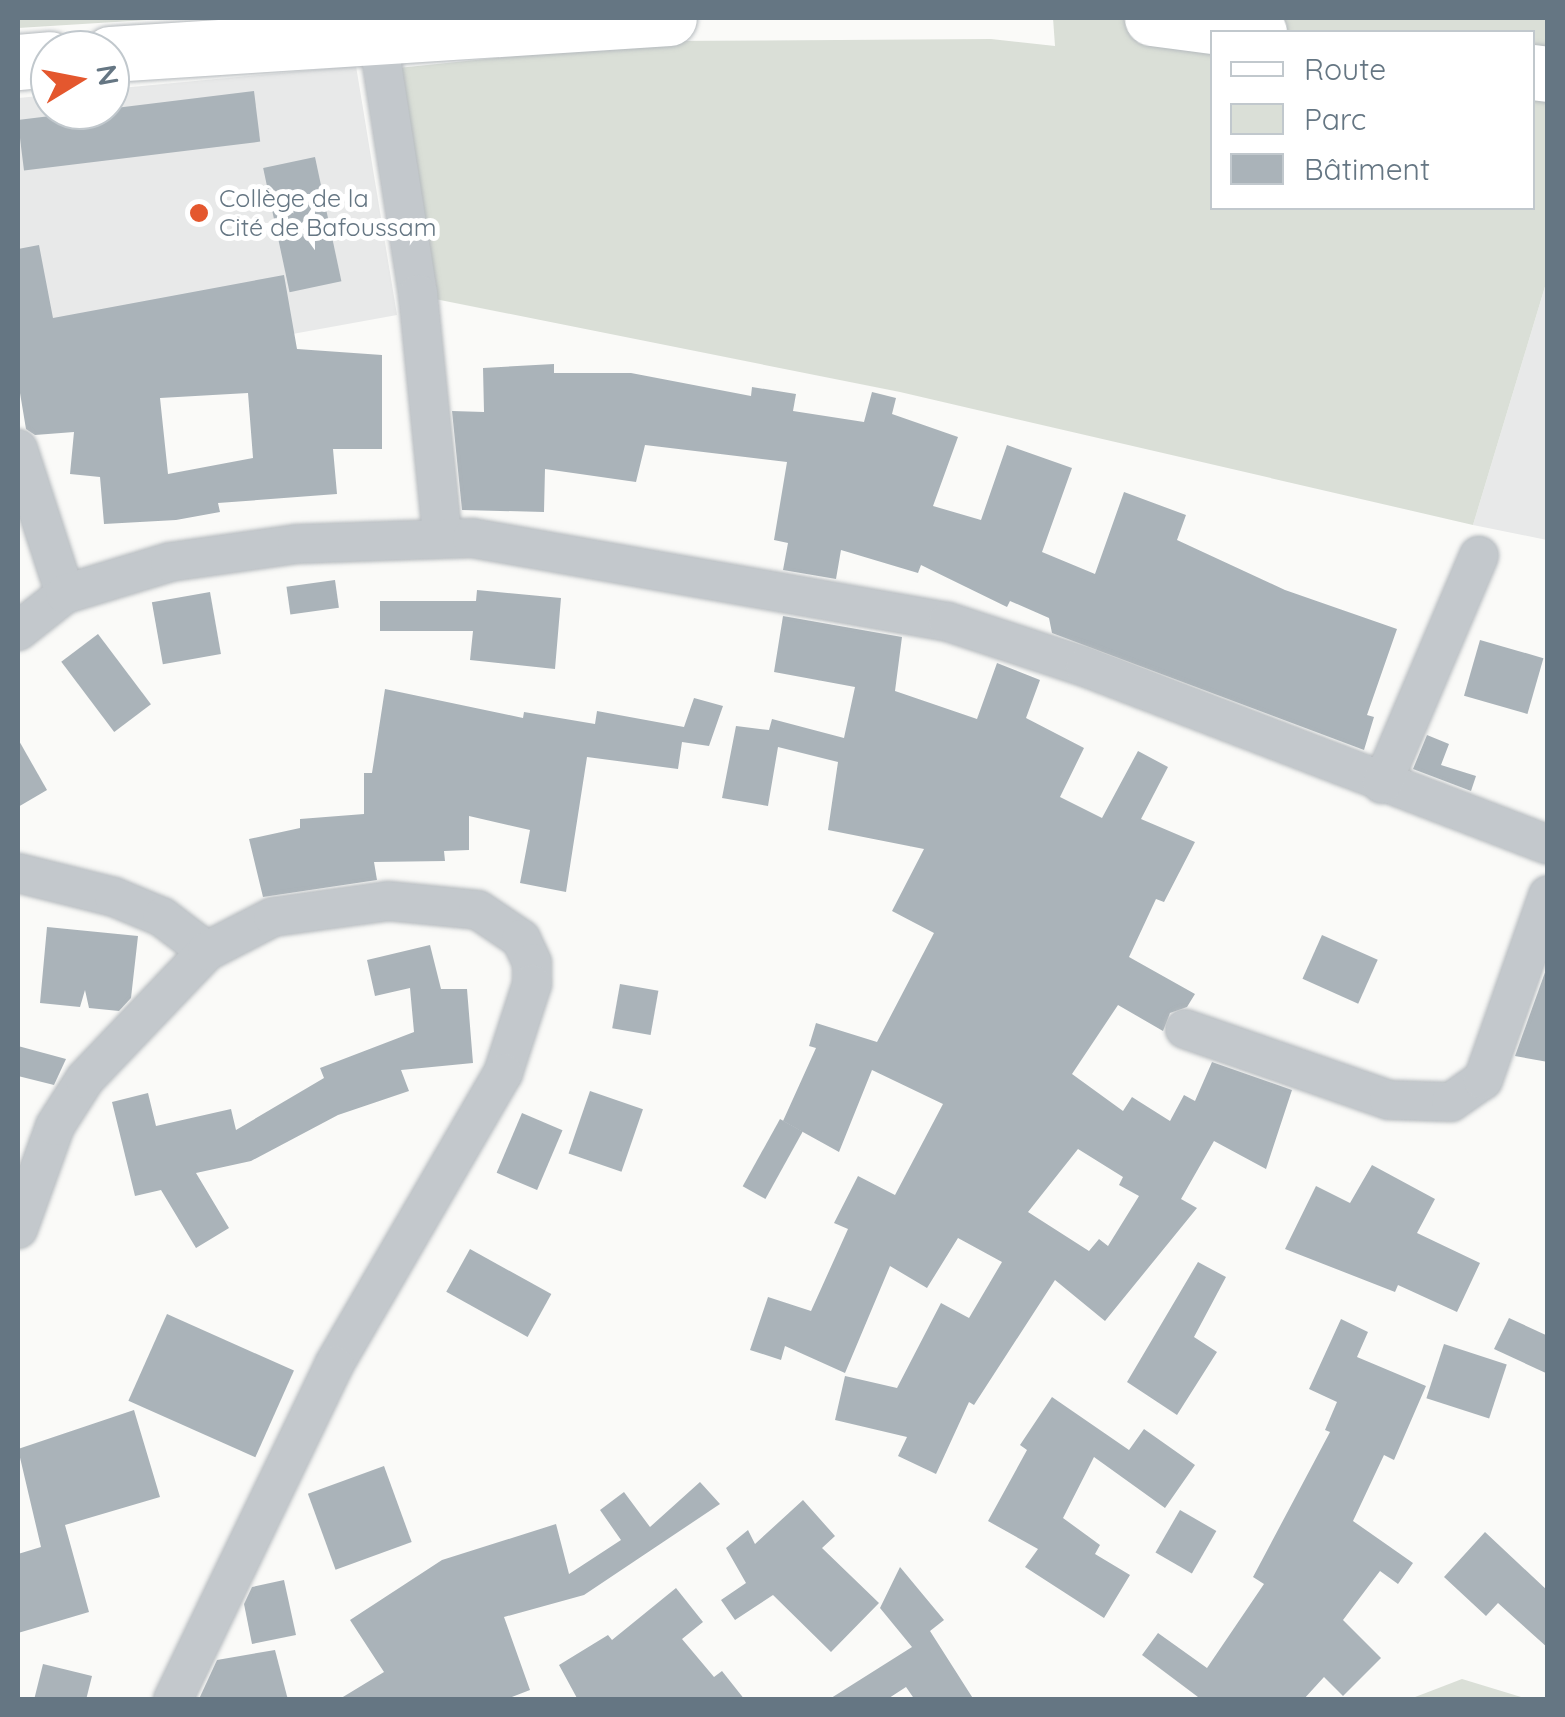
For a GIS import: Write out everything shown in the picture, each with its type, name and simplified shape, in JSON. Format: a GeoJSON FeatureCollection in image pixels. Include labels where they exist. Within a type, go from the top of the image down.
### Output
{"type":"FeatureCollection","features":[{"type":"Feature","properties":{"kind":"main road"},"geometry":{"type":"LineString","coordinates":[[130,52],[376,32],[669,18]]}},
{"type":"Feature","properties":{"kind":"main road"},"geometry":{"type":"LineString","coordinates":[[1152,18],[1244,30]]}},
{"type":"Feature","properties":{"kind":"street"},"geometry":{"type":"LineString","coordinates":[[376,32],[418,294],[442,536]]}},
{"type":"Feature","properties":{"kind":"street"},"geometry":{"type":"LineString","coordinates":[[18,448],[65,594]]}},
{"type":"Feature","properties":{"kind":"street"},"geometry":{"type":"LineString","coordinates":[[18,631],[65,594],[170,562],[270,546],[442,536],[948,622],[1085,667],[1382,784],[1548,844]]}},
{"type":"Feature","properties":{"kind":"street"},"geometry":{"type":"LineString","coordinates":[[1382,784],[1479,556]]}},
{"type":"Feature","properties":{"kind":"street"},"geometry":{"type":"LineString","coordinates":[[18,873],[114,897],[162,916],[207,951]]}},
{"type":"Feature","properties":{"kind":"street"},"geometry":{"type":"LineString","coordinates":[[1185,1029],[1389,1100],[1451,1102],[1483,1080],[1548,895]]}},
{"type":"Feature","properties":{"kind":"street"},"geometry":{"type":"LineString","coordinates":[[18,1229],[55,1126],[77,1090],[143,1011],[207,951],[272,917],[388,901],[478,910],[520,939],[532,962],[532,984],[524,1020],[489,1102],[334,1364],[173,1700]]}},
{"type":"Feature","properties":{"kind":"shaded area","name":"Collège de la Cité de Bafoussam"},"geometry":{"type":"Polygon","coordinates":[[[356,66],[397,315],[18,384],[18,98],[30,97],[30,130],[130,130],[130,87],[356,66]]]}},
{"type":"Feature","properties":{"kind":"shaded area"},"geometry":{"type":"Polygon","coordinates":[[[1547,280],[1547,540],[1473,525],[1547,280]]]}},
{"type":"Feature","properties":{"kind":"green space"},"geometry":{"type":"Polygon","coordinates":[[[18,18],[179,18],[18,28],[18,18]]]}},
{"type":"Feature","properties":{"kind":"green space"},"geometry":{"type":"Polygon","coordinates":[[[1053,18],[1547,18],[1547,280],[1473,525],[900,392],[425,297],[398,68],[661,41],[991,39],[1055,46],[1053,18]]]}},
{"type":"Feature","properties":{"kind":"green space"},"geometry":{"type":"Polygon","coordinates":[[[1462,1679],[1528,1699],[1410,1699],[1462,1679]]]}},
{"type":"Feature","properties":{"kind":"building"},"geometry":{"type":"Polygon","coordinates":[[[254,91],[260,142],[24,171],[18,120],[30,119],[30,130],[130,130],[130,106],[254,91]]]}},
{"type":"Feature","properties":{"kind":"building"},"geometry":{"type":"Polygon","coordinates":[[[315,157],[341,281],[290,292],[263,168],[315,157]]]}},
{"type":"Feature","properties":{"kind":"building"},"geometry":{"type":"Polygon","coordinates":[[[39,245],[53,318],[284,275],[297,349],[382,355],[382,449],[333,449],[337,494],[218,503],[220,512],[176,520],[104,524],[100,477],[70,474],[74,432],[35,435],[26,429],[18,381],[18,249],[39,245]],[[248,393],[160,398],[168,474],[253,458],[248,393]]]}},
{"type":"Feature","properties":{"kind":"building"},"geometry":{"type":"Polygon","coordinates":[[[554,364],[554,373],[631,373],[751,396],[752,387],[796,394],[793,411],[864,422],[872,392],[896,398],[892,414],[958,437],[933,506],[981,520],[1007,445],[1072,468],[1042,552],[1095,574],[1124,492],[1186,515],[1177,540],[1285,590],[1397,629],[1367,715],[1374,717],[1364,750],[1052,633],[1049,618],[1010,601],[1007,607],[921,565],[918,573],[841,550],[836,579],[783,570],[788,543],[774,540],[787,462],[645,445],[636,482],[545,469],[544,512],[462,510],[452,411],[484,412],[483,368],[554,364]]]}},
{"type":"Feature","properties":{"kind":"building"},"geometry":{"type":"Polygon","coordinates":[[[335,580],[339,608],[290,615],[286,587],[335,580]]]}},
{"type":"Feature","properties":{"kind":"building"},"geometry":{"type":"Polygon","coordinates":[[[477,590],[561,598],[555,669],[470,660],[473,631],[380,631],[380,601],[476,601],[477,590]]]}},
{"type":"Feature","properties":{"kind":"building"},"geometry":{"type":"Polygon","coordinates":[[[210,592],[221,654],[163,664],[152,602],[210,592]]]}},
{"type":"Feature","properties":{"kind":"building"},"geometry":{"type":"Polygon","coordinates":[[[783,616],[902,637],[895,691],[977,719],[997,663],[1040,680],[1026,718],[1084,748],[1060,797],[1102,818],[1138,751],[1168,767],[1141,819],[1195,842],[1164,902],[1156,899],[1129,957],[1195,994],[1187,1007],[1170,1013],[1163,1031],[1118,1005],[1072,1074],[1123,1111],[1132,1097],[1170,1121],[1184,1095],[1195,1101],[1212,1062],[1292,1090],[1266,1169],[1214,1141],[1181,1199],[1197,1208],[1105,1321],[1055,1280],[974,1405],[969,1402],[936,1474],[898,1456],[907,1437],[835,1420],[845,1376],[897,1388],[941,1303],[969,1318],[1002,1262],[958,1238],[927,1288],[890,1266],[845,1373],[785,1346],[781,1360],[750,1350],[768,1297],[811,1311],[848,1229],[834,1223],[858,1176],[895,1195],[943,1104],[872,1070],[839,1152],[783,1121],[816,1048],[809,1046],[816,1023],[877,1042],[934,933],[892,911],[924,849],[828,830],[838,762],[778,747],[768,806],[722,798],[736,726],[769,730],[772,719],[844,738],[855,687],[774,672],[783,616]],[[1078,1149],[1028,1212],[1089,1251],[1099,1239],[1108,1246],[1139,1196],[1119,1185],[1123,1177],[1078,1149]]]}},
{"type":"Feature","properties":{"kind":"building"},"geometry":{"type":"Polygon","coordinates":[[[98,634],[151,704],[114,732],[61,662],[98,634]]]}},
{"type":"Feature","properties":{"kind":"building"},"geometry":{"type":"Polygon","coordinates":[[[1480,640],[1543,658],[1527,714],[1464,696],[1480,640]]]}},
{"type":"Feature","properties":{"kind":"building"},"geometry":{"type":"Polygon","coordinates":[[[385,689],[523,718],[524,712],[595,724],[597,711],[684,727],[694,698],[723,706],[709,746],[682,742],[678,769],[587,757],[566,892],[520,883],[530,830],[469,816],[469,850],[444,851],[445,861],[374,862],[377,880],[263,897],[249,839],[300,828],[300,819],[364,814],[364,773],[372,773],[385,689]]]}},
{"type":"Feature","properties":{"kind":"building"},"geometry":{"type":"Polygon","coordinates":[[[1427,735],[1449,744],[1441,765],[1476,776],[1471,791],[1413,769],[1427,735]]]}},
{"type":"Feature","properties":{"kind":"building"},"geometry":{"type":"Polygon","coordinates":[[[18,739],[47,790],[18,807],[18,739]]]}},
{"type":"Feature","properties":{"kind":"building"},"geometry":{"type":"Polygon","coordinates":[[[47,927],[138,936],[131,998],[119,1011],[89,1008],[85,990],[80,1007],[40,1003],[47,927]]]}},
{"type":"Feature","properties":{"kind":"building"},"geometry":{"type":"Polygon","coordinates":[[[1322,935],[1378,960],[1358,1004],[1302,979],[1322,935]]]}},
{"type":"Feature","properties":{"kind":"building"},"geometry":{"type":"Polygon","coordinates":[[[430,945],[441,989],[467,989],[473,1063],[401,1070],[409,1091],[338,1115],[251,1161],[196,1173],[229,1228],[196,1248],[161,1190],[135,1196],[112,1102],[148,1093],[156,1126],[231,1109],[236,1130],[324,1078],[320,1068],[414,1032],[410,988],[375,996],[367,960],[430,945]]]}},
{"type":"Feature","properties":{"kind":"building"},"geometry":{"type":"Polygon","coordinates":[[[1548,964],[1548,1062],[1515,1056],[1548,964]]]}},
{"type":"Feature","properties":{"kind":"building"},"geometry":{"type":"Polygon","coordinates":[[[620,984],[658,991],[651,1035],[612,1028],[620,984]]]}},
{"type":"Feature","properties":{"kind":"building"},"geometry":{"type":"Polygon","coordinates":[[[18,1046],[66,1059],[54,1085],[18,1076],[18,1046]]]}},
{"type":"Feature","properties":{"kind":"building"},"geometry":{"type":"Polygon","coordinates":[[[590,1091],[643,1109],[621,1172],[569,1153],[590,1091]]]}},
{"type":"Feature","properties":{"kind":"building"},"geometry":{"type":"Polygon","coordinates":[[[522,1113],[563,1130],[537,1190],[497,1173],[522,1113]]]}},
{"type":"Feature","properties":{"kind":"building"},"geometry":{"type":"Polygon","coordinates":[[[780,1119],[803,1132],[765,1199],[743,1186],[780,1119]]]}},
{"type":"Feature","properties":{"kind":"building"},"geometry":{"type":"Polygon","coordinates":[[[1372,1165],[1435,1199],[1417,1233],[1480,1263],[1457,1312],[1398,1285],[1395,1292],[1285,1249],[1316,1186],[1350,1203],[1372,1165]]]}},
{"type":"Feature","properties":{"kind":"building"},"geometry":{"type":"Polygon","coordinates":[[[470,1249],[551,1294],[528,1337],[446,1292],[470,1249]]]}},
{"type":"Feature","properties":{"kind":"building"},"geometry":{"type":"Polygon","coordinates":[[[1198,1262],[1226,1277],[1194,1337],[1217,1352],[1177,1415],[1127,1382],[1198,1262]]]}},
{"type":"Feature","properties":{"kind":"building"},"geometry":{"type":"Polygon","coordinates":[[[167,1314],[294,1371],[255,1457],[128,1401],[167,1314]]]}},
{"type":"Feature","properties":{"kind":"building"},"geometry":{"type":"Polygon","coordinates":[[[1509,1318],[1548,1336],[1548,1374],[1494,1349],[1509,1318]]]}},
{"type":"Feature","properties":{"kind":"building"},"geometry":{"type":"Polygon","coordinates":[[[1341,1319],[1368,1332],[1357,1357],[1426,1386],[1394,1460],[1384,1455],[1353,1521],[1413,1563],[1398,1584],[1380,1571],[1343,1620],[1381,1658],[1343,1696],[1324,1677],[1303,1700],[1202,1700],[1142,1655],[1158,1633],[1207,1668],[1264,1584],[1253,1577],[1330,1432],[1325,1430],[1337,1402],[1309,1389],[1341,1319]]]}},
{"type":"Feature","properties":{"kind":"building"},"geometry":{"type":"Polygon","coordinates":[[[1444,1344],[1507,1364],[1489,1419],[1426,1398],[1444,1344]]]}},
{"type":"Feature","properties":{"kind":"building"},"geometry":{"type":"Polygon","coordinates":[[[1052,1397],[1129,1450],[1144,1429],[1195,1465],[1165,1508],[1094,1457],[1063,1518],[1100,1545],[1095,1554],[1130,1575],[1104,1618],[1025,1567],[1038,1549],[988,1521],[1027,1450],[1020,1445],[1052,1397]]]}},
{"type":"Feature","properties":{"kind":"building"},"geometry":{"type":"Polygon","coordinates":[[[134,1410],[160,1497],[65,1525],[89,1612],[18,1633],[18,1554],[41,1547],[18,1449],[134,1410]]]}},
{"type":"Feature","properties":{"kind":"building"},"geometry":{"type":"Polygon","coordinates":[[[384,1466],[412,1542],[336,1570],[308,1494],[384,1466]]]}},
{"type":"Feature","properties":{"kind":"building"},"geometry":{"type":"Polygon","coordinates":[[[700,1482],[720,1504],[584,1595],[504,1617],[530,1690],[504,1700],[338,1700],[384,1672],[350,1620],[442,1560],[556,1524],[569,1574],[621,1540],[600,1510],[624,1492],[650,1527],[700,1482]]]}},
{"type":"Feature","properties":{"kind":"building"},"geometry":{"type":"Polygon","coordinates":[[[803,1500],[835,1536],[822,1548],[879,1603],[831,1652],[773,1595],[735,1620],[721,1600],[746,1583],[726,1548],[748,1530],[755,1544],[803,1500]]]}},
{"type":"Feature","properties":{"kind":"building"},"geometry":{"type":"Polygon","coordinates":[[[1180,1510],[1216,1531],[1192,1573],[1156,1552],[1180,1510]]]}},
{"type":"Feature","properties":{"kind":"building"},"geometry":{"type":"Polygon","coordinates":[[[1485,1532],[1548,1591],[1548,1648],[1498,1603],[1486,1616],[1444,1577],[1485,1532]]]}},
{"type":"Feature","properties":{"kind":"building"},"geometry":{"type":"Polygon","coordinates":[[[900,1567],[944,1620],[930,1631],[974,1700],[915,1700],[906,1687],[886,1700],[828,1700],[912,1647],[880,1608],[900,1567]]]}},
{"type":"Feature","properties":{"kind":"building"},"geometry":{"type":"Polygon","coordinates":[[[284,1580],[296,1635],[252,1644],[244,1604],[252,1587],[284,1580]]]}},
{"type":"Feature","properties":{"kind":"building"},"geometry":{"type":"Polygon","coordinates":[[[676,1588],[703,1622],[682,1639],[714,1677],[722,1671],[745,1700],[578,1700],[559,1665],[608,1635],[612,1640],[676,1588]]]}},
{"type":"Feature","properties":{"kind":"building"},"geometry":{"type":"Polygon","coordinates":[[[275,1650],[288,1700],[199,1699],[217,1660],[275,1650]]]}},
{"type":"Feature","properties":{"kind":"building"},"geometry":{"type":"Polygon","coordinates":[[[43,1664],[92,1676],[86,1700],[34,1700],[43,1664]]]}},
{"type":"Feature","properties":{"kind":"place","name":"Collège de la Cité de Bafoussam"},"geometry":{"type":"Point","coordinates":[199,213]}}]}
